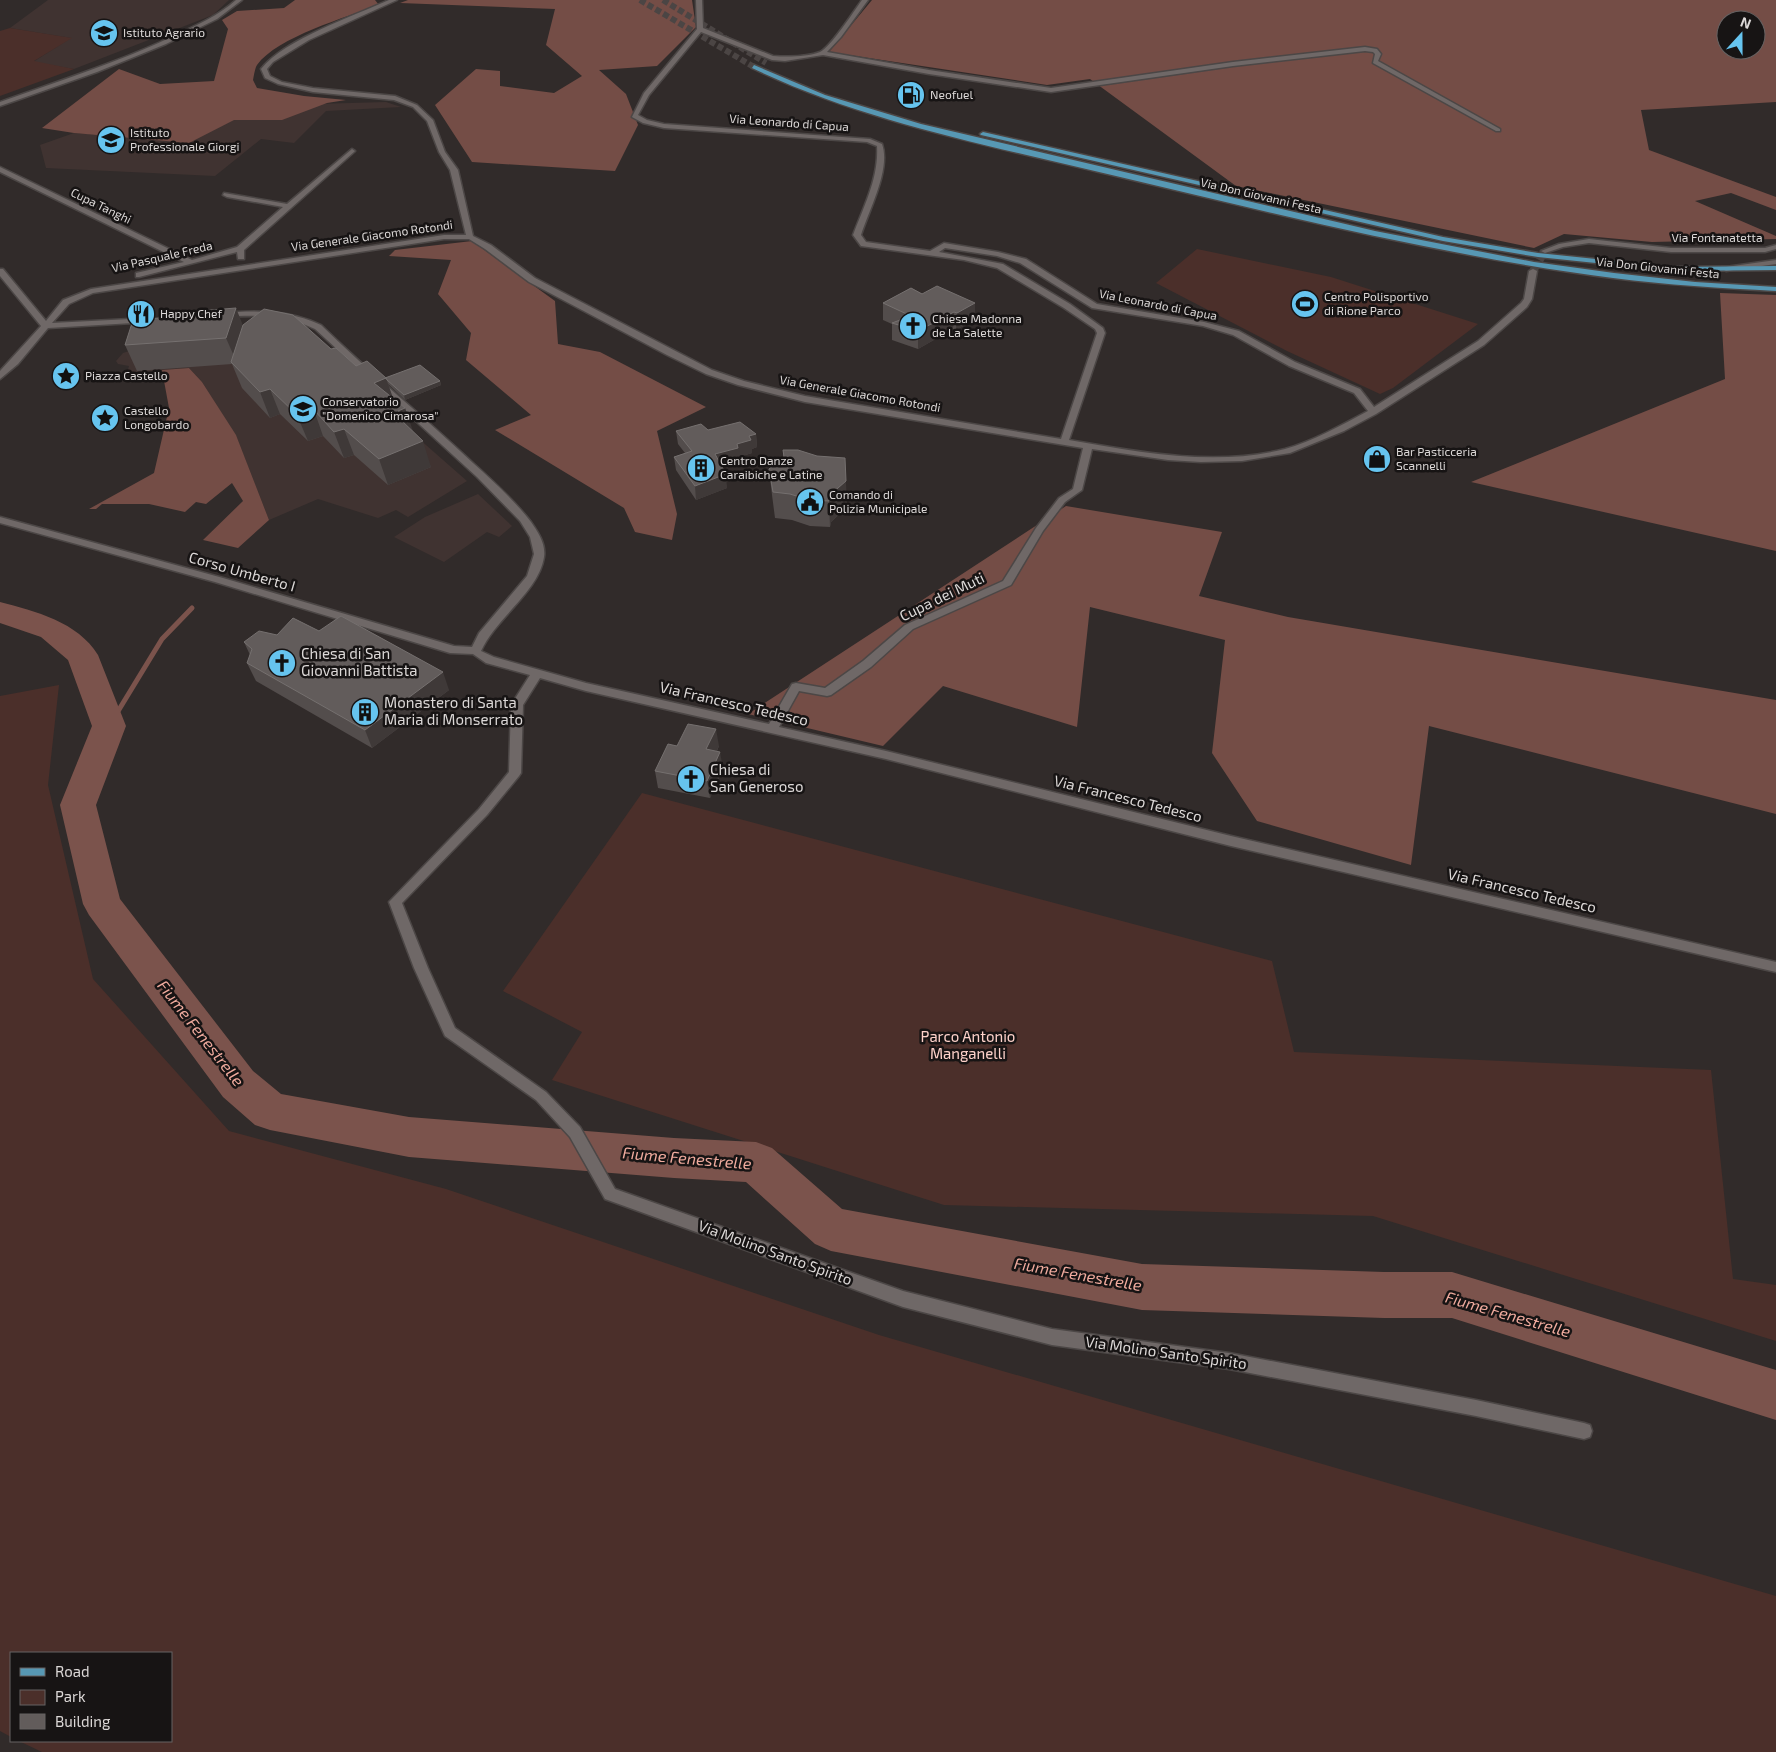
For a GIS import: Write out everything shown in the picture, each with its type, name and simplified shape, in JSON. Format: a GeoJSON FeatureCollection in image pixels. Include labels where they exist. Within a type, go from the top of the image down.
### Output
{"type":"FeatureCollection","features":[{"type":"Feature","properties":{"kind":"main road","name":"Via Don Giovanni Festa"},"geometry":{"type":"LineString","coordinates":[[766,63],[802,81],[872,105],[952,126],[1388,228],[1443,239],[1577,260],[1673,269],[1776,268]]}},
{"type":"Feature","properties":{"kind":"main road","name":"Via Don Giovanni Festa"},"geometry":{"type":"LineString","coordinates":[[754,67],[804,90],[856,108],[907,122],[1006,148],[1418,243],[1521,262],[1622,276],[1776,289]]}},
{"type":"Feature","properties":{"kind":"street"},"geometry":{"type":"LineString","coordinates":[[0,104],[117,63],[171,40],[227,13],[239,0]]}},
{"type":"Feature","properties":{"kind":"street"},"geometry":{"type":"LineString","coordinates":[[394,0],[307,38],[271,61],[264,69],[268,77],[280,83],[313,90],[395,98],[415,106],[430,120],[442,152],[454,170],[470,237]]}},
{"type":"Feature","properties":{"kind":"street"},"geometry":{"type":"LineString","coordinates":[[698,0],[700,29],[772,58],[785,59],[822,53],[929,72],[1051,90],[1233,64],[1365,49],[1375,50],[1378,54],[1375,62],[1498,130]]}},
{"type":"Feature","properties":{"kind":"street"},"geometry":{"type":"LineString","coordinates":[[822,53],[839,36],[866,0]]}},
{"type":"Feature","properties":{"kind":"street","name":"Via Leonardo di Capua"},"geometry":{"type":"LineString","coordinates":[[700,29],[646,94],[634,116],[644,122],[664,126],[868,140],[880,145],[882,154],[875,183],[857,235],[864,244],[964,258],[1000,266],[1067,306],[1099,328],[1101,333],[1064,442]]}},
{"type":"Feature","properties":{"kind":"street","name":"Via Pasquale Freda"},"geometry":{"type":"LineString","coordinates":[[91,291],[104,282],[191,263],[240,249],[352,151]]}},
{"type":"Feature","properties":{"kind":"street","name":"Cupa Tanghi"},"geometry":{"type":"LineString","coordinates":[[0,168],[191,263]]}},
{"type":"Feature","properties":{"kind":"street"},"geometry":{"type":"LineString","coordinates":[[226,195],[289,206]]}},
{"type":"Feature","properties":{"kind":"street","name":"Via Generale Giacomo Rotondi"},"geometry":{"type":"LineString","coordinates":[[0,376],[66,302],[91,291],[444,237],[470,237],[488,246],[532,280],[670,353],[709,372],[741,383],[804,399],[1088,446],[1168,457],[1201,459],[1267,455],[1287,451],[1373,412],[1481,343],[1524,305],[1528,299],[1533,271]]}},
{"type":"Feature","properties":{"kind":"street","name":"Via Fontanatetta"},"geometry":{"type":"LineString","coordinates":[[1545,250],[1564,244],[1591,240],[1658,249],[1765,250],[1776,247]]}},
{"type":"Feature","properties":{"kind":"street","name":"Via Leonardo di Capua"},"geometry":{"type":"LineString","coordinates":[[931,254],[944,245],[998,254],[1023,261],[1096,306],[1204,324],[1236,333],[1292,364],[1357,391],[1373,412]]}},
{"type":"Feature","properties":{"kind":"street"},"geometry":{"type":"LineString","coordinates":[[240,249],[241,267]]}},
{"type":"Feature","properties":{"kind":"street"},"geometry":{"type":"LineString","coordinates":[[1725,269],[1776,262]]}},
{"type":"Feature","properties":{"kind":"street"},"geometry":{"type":"LineString","coordinates":[[0,271],[46,326],[160,320]]}},
{"type":"Feature","properties":{"kind":"street"},"geometry":{"type":"LineString","coordinates":[[210,316],[272,313],[292,316],[318,327],[478,471],[532,528],[539,545],[540,556],[535,570],[530,580],[483,635],[476,651]]}},
{"type":"Feature","properties":{"kind":"street","name":"Cupa dei Muti"},"geometry":{"type":"LineString","coordinates":[[772,729],[796,687],[827,692],[868,664],[908,627],[1007,583],[1039,530],[1062,500],[1077,490],[1088,446]]}},
{"type":"Feature","properties":{"kind":"street","name":"Corso Umberto I"},"geometry":{"type":"LineString","coordinates":[[0,520],[220,580],[454,650],[476,651]]}},
{"type":"Feature","properties":{"kind":"street","name":"Via Francesco Tedesco"},"geometry":{"type":"LineString","coordinates":[[476,651],[479,655],[490,660],[586,687],[886,755],[1231,841],[1776,967]]}},
{"type":"Feature","properties":{"kind":"street","name":"Via Molino Santo Spirito"},"geometry":{"type":"LineString","coordinates":[[537,673],[517,705],[515,773],[483,812],[395,902],[421,968],[450,1032],[541,1096],[575,1132],[610,1194],[903,1299],[1052,1337],[1228,1361],[1476,1408],[1584,1431]]}},
{"type":"Feature","properties":{"kind":"shaded area","name":"Istituto Agrario"},"geometry":{"type":"Polygon","coordinates":[[[48,0],[229,0],[213,15],[74,69],[33,62],[71,38],[10,28],[48,0]]]}},
{"type":"Feature","properties":{"kind":"shaded area"},"geometry":{"type":"Polygon","coordinates":[[[295,0],[375,0],[379,5],[314,29],[280,46],[256,66],[253,80],[257,88],[304,96],[346,100],[327,103],[282,120],[234,120],[189,143],[74,133],[42,128],[119,69],[160,84],[214,81],[228,29],[222,20],[237,11],[284,8],[295,0]]]}},
{"type":"Feature","properties":{"kind":"shaded area"},"geometry":{"type":"Polygon","coordinates":[[[408,0],[692,0],[696,27],[657,66],[599,70],[626,94],[638,125],[615,171],[472,162],[435,105],[476,69],[500,71],[500,86],[554,93],[582,76],[546,45],[555,9],[400,3],[408,0]]]}},
{"type":"Feature","properties":{"kind":"shaded area"},"geometry":{"type":"Polygon","coordinates":[[[872,0],[1776,0],[1776,102],[1641,110],[1649,150],[1776,197],[1776,210],[1731,193],[1695,201],[1776,236],[1776,239],[1652,242],[1564,234],[1534,248],[1236,186],[1090,79],[1047,85],[829,52],[872,0]]]}},
{"type":"Feature","properties":{"kind":"shaded area","name":"Istituto Professionale Giorgi"},"geometry":{"type":"Polygon","coordinates":[[[386,102],[401,107],[326,111],[294,143],[261,139],[215,176],[46,168],[40,145],[74,133],[170,140],[249,106],[386,102]]]}},
{"type":"Feature","properties":{"kind":"shaded area"},"geometry":{"type":"Polygon","coordinates":[[[472,241],[555,301],[558,344],[600,352],[706,407],[657,431],[677,514],[672,540],[635,532],[624,508],[495,430],[531,415],[466,360],[471,333],[438,294],[451,260],[389,256],[395,250],[472,241]]]}},
{"type":"Feature","properties":{"kind":"shaded area"},"geometry":{"type":"Polygon","coordinates":[[[1720,293],[1776,295],[1776,551],[1471,482],[1725,379],[1720,293]]]}},
{"type":"Feature","properties":{"kind":"shaded area","name":"Conservatorio \"Domenico Cimarosa\""},"geometry":{"type":"Polygon","coordinates":[[[308,334],[467,481],[408,517],[396,510],[378,518],[318,499],[269,520],[237,438],[202,382],[189,368],[127,373],[129,366],[118,364],[116,361],[123,353],[135,349],[308,334]]]}},
{"type":"Feature","properties":{"kind":"shaded area"},"geometry":{"type":"Polygon","coordinates":[[[189,368],[202,382],[236,435],[269,520],[238,548],[203,540],[243,501],[232,483],[206,504],[196,502],[185,512],[149,504],[102,504],[96,509],[89,509],[154,473],[169,408],[162,370],[189,368]]]}},
{"type":"Feature","properties":{"kind":"shaded area"},"geometry":{"type":"Polygon","coordinates":[[[478,494],[512,526],[499,537],[487,532],[444,562],[394,537],[425,517],[478,494]]]}},
{"type":"Feature","properties":{"kind":"shaded area"},"geometry":{"type":"Polygon","coordinates":[[[1066,506],[1222,532],[1199,596],[1288,617],[1776,700],[1776,814],[1429,726],[1411,865],[1257,821],[1212,753],[1225,640],[1090,607],[1077,727],[943,686],[883,746],[748,714],[1066,506]]]}},
{"type":"Feature","properties":{"kind":"green space"},"geometry":{"type":"Polygon","coordinates":[[[10,28],[72,38],[34,61],[74,69],[0,96],[0,31],[10,28]]]}},
{"type":"Feature","properties":{"kind":"green space","name":"Centro Polisportivo di Rione Parco"},"geometry":{"type":"Polygon","coordinates":[[[1197,249],[1331,277],[1478,324],[1393,388],[1380,394],[1287,351],[1156,283],[1197,249]]]}},
{"type":"Feature","properties":{"kind":"green space"},"geometry":{"type":"Polygon","coordinates":[[[59,685],[48,785],[93,979],[229,1131],[446,1189],[879,1335],[1776,1596],[1776,1752],[42,1752],[21,1742],[172,1742],[172,1652],[10,1652],[10,1736],[0,1731],[0,696],[59,685]]]}},
{"type":"Feature","properties":{"kind":"green space","name":"Parco Antonio Manganelli"},"geometry":{"type":"Polygon","coordinates":[[[642,793],[1272,961],[1294,1052],[1711,1070],[1733,1279],[1776,1285],[1776,1341],[1373,1216],[944,1205],[552,1080],[582,1032],[503,991],[642,793]]]}},
{"type":"Feature","properties":{"kind":"building"},"geometry":{"type":"Polygon","coordinates":[[[937,286],[975,303],[918,331],[892,323],[911,316],[883,303],[911,288],[922,294],[937,286]]]}},
{"type":"Feature","properties":{"kind":"building"},"geometry":{"type":"Polygon","coordinates":[[[236,308],[226,338],[125,345],[133,320],[159,318],[160,314],[236,308]]]}},
{"type":"Feature","properties":{"kind":"building"},"geometry":{"type":"Polygon","coordinates":[[[264,309],[293,315],[331,349],[336,348],[356,366],[367,361],[386,378],[374,383],[405,408],[398,411],[407,418],[401,420],[423,441],[379,459],[344,429],[334,432],[314,410],[297,415],[270,389],[260,392],[231,362],[243,325],[264,309]]]}},
{"type":"Feature","properties":{"kind":"building"},"geometry":{"type":"Polygon","coordinates":[[[420,365],[440,381],[404,395],[385,378],[420,365]]]}},
{"type":"Feature","properties":{"kind":"building"},"geometry":{"type":"Polygon","coordinates":[[[740,422],[756,434],[749,436],[751,440],[737,444],[738,448],[715,454],[726,474],[695,486],[674,457],[692,451],[676,431],[701,424],[708,430],[740,422]]]}},
{"type":"Feature","properties":{"kind":"building"},"geometry":{"type":"Polygon","coordinates":[[[783,450],[798,450],[817,456],[845,458],[846,481],[830,495],[829,501],[809,500],[790,494],[773,492],[769,469],[784,457],[783,450]]]}},
{"type":"Feature","properties":{"kind":"building","name":"Monastero di Santa Maria di Monserrato"},"geometry":{"type":"Polygon","coordinates":[[[341,616],[443,672],[365,730],[247,663],[252,649],[244,642],[259,631],[277,635],[293,618],[319,631],[341,616]]]}},
{"type":"Feature","properties":{"kind":"building"},"geometry":{"type":"Polygon","coordinates":[[[688,724],[716,729],[706,749],[720,752],[707,781],[655,771],[668,744],[677,746],[688,724]]]}},
{"type":"Feature","properties":{"kind":"waterway"},"geometry":{"type":"LineString","coordinates":[[109,726],[162,639],[192,608]]}},
{"type":"Feature","properties":{"kind":"waterway","name":"Fiume Fenestrelle"},"geometry":{"type":"LineString","coordinates":[[0,612],[52,630],[82,655],[109,726],[78,805],[102,904],[238,1084],[270,1111],[409,1137],[674,1158],[756,1162],[831,1229],[1142,1287],[1384,1295],[1452,1295],[1776,1395]]}},
{"type":"Feature","properties":{"kind":"tunnel"},"geometry":{"type":"LineString","coordinates":[[640,0],[754,67]]}},
{"type":"Feature","properties":{"kind":"tunnel"},"geometry":{"type":"LineString","coordinates":[[663,0],[766,63]]}},
{"type":"Feature","properties":{"kind":"tunnel"},"geometry":{"type":"LineString","coordinates":[[1533,271],[1545,251]]}},
{"type":"Feature","properties":{"kind":"place","name":"Istituto Agrario"},"geometry":{"type":"Point","coordinates":[104,33]}},
{"type":"Feature","properties":{"kind":"place","name":"Neofuel"},"geometry":{"type":"Point","coordinates":[911,95]}},
{"type":"Feature","properties":{"kind":"place","name":"Istituto Professionale Giorgi"},"geometry":{"type":"Point","coordinates":[111,140]}},
{"type":"Feature","properties":{"kind":"place","name":"Centro Polisportivo di Rione Parco"},"geometry":{"type":"Point","coordinates":[1305,304]}},
{"type":"Feature","properties":{"kind":"place","name":"Happy Chef"},"geometry":{"type":"Point","coordinates":[141,314]}},
{"type":"Feature","properties":{"kind":"place","name":"Chiesa Madonna de La Salette"},"geometry":{"type":"Point","coordinates":[913,326]}},
{"type":"Feature","properties":{"kind":"place","name":"Piazza Castello"},"geometry":{"type":"Point","coordinates":[66,376]}},
{"type":"Feature","properties":{"kind":"place","name":"Conservatorio \"Domenico Cimarosa\""},"geometry":{"type":"Point","coordinates":[303,409]}},
{"type":"Feature","properties":{"kind":"place","name":"Castello Longobardo"},"geometry":{"type":"Point","coordinates":[105,418]}},
{"type":"Feature","properties":{"kind":"place","name":"Bar Pasticceria Scannelli"},"geometry":{"type":"Point","coordinates":[1377,459]}},
{"type":"Feature","properties":{"kind":"place","name":"Centro Danze Caraibiche e Latine"},"geometry":{"type":"Point","coordinates":[701,468]}},
{"type":"Feature","properties":{"kind":"place","name":"Comando di Polizia Municipale"},"geometry":{"type":"Point","coordinates":[810,502]}},
{"type":"Feature","properties":{"kind":"place","name":"Chiesa di San Giovanni Battista"},"geometry":{"type":"Point","coordinates":[282,663]}},
{"type":"Feature","properties":{"kind":"place","name":"Monastero di Santa Maria di Monserrato"},"geometry":{"type":"Point","coordinates":[365,712]}},
{"type":"Feature","properties":{"kind":"place","name":"Chiesa di San Generoso"},"geometry":{"type":"Point","coordinates":[691,779]}}]}
